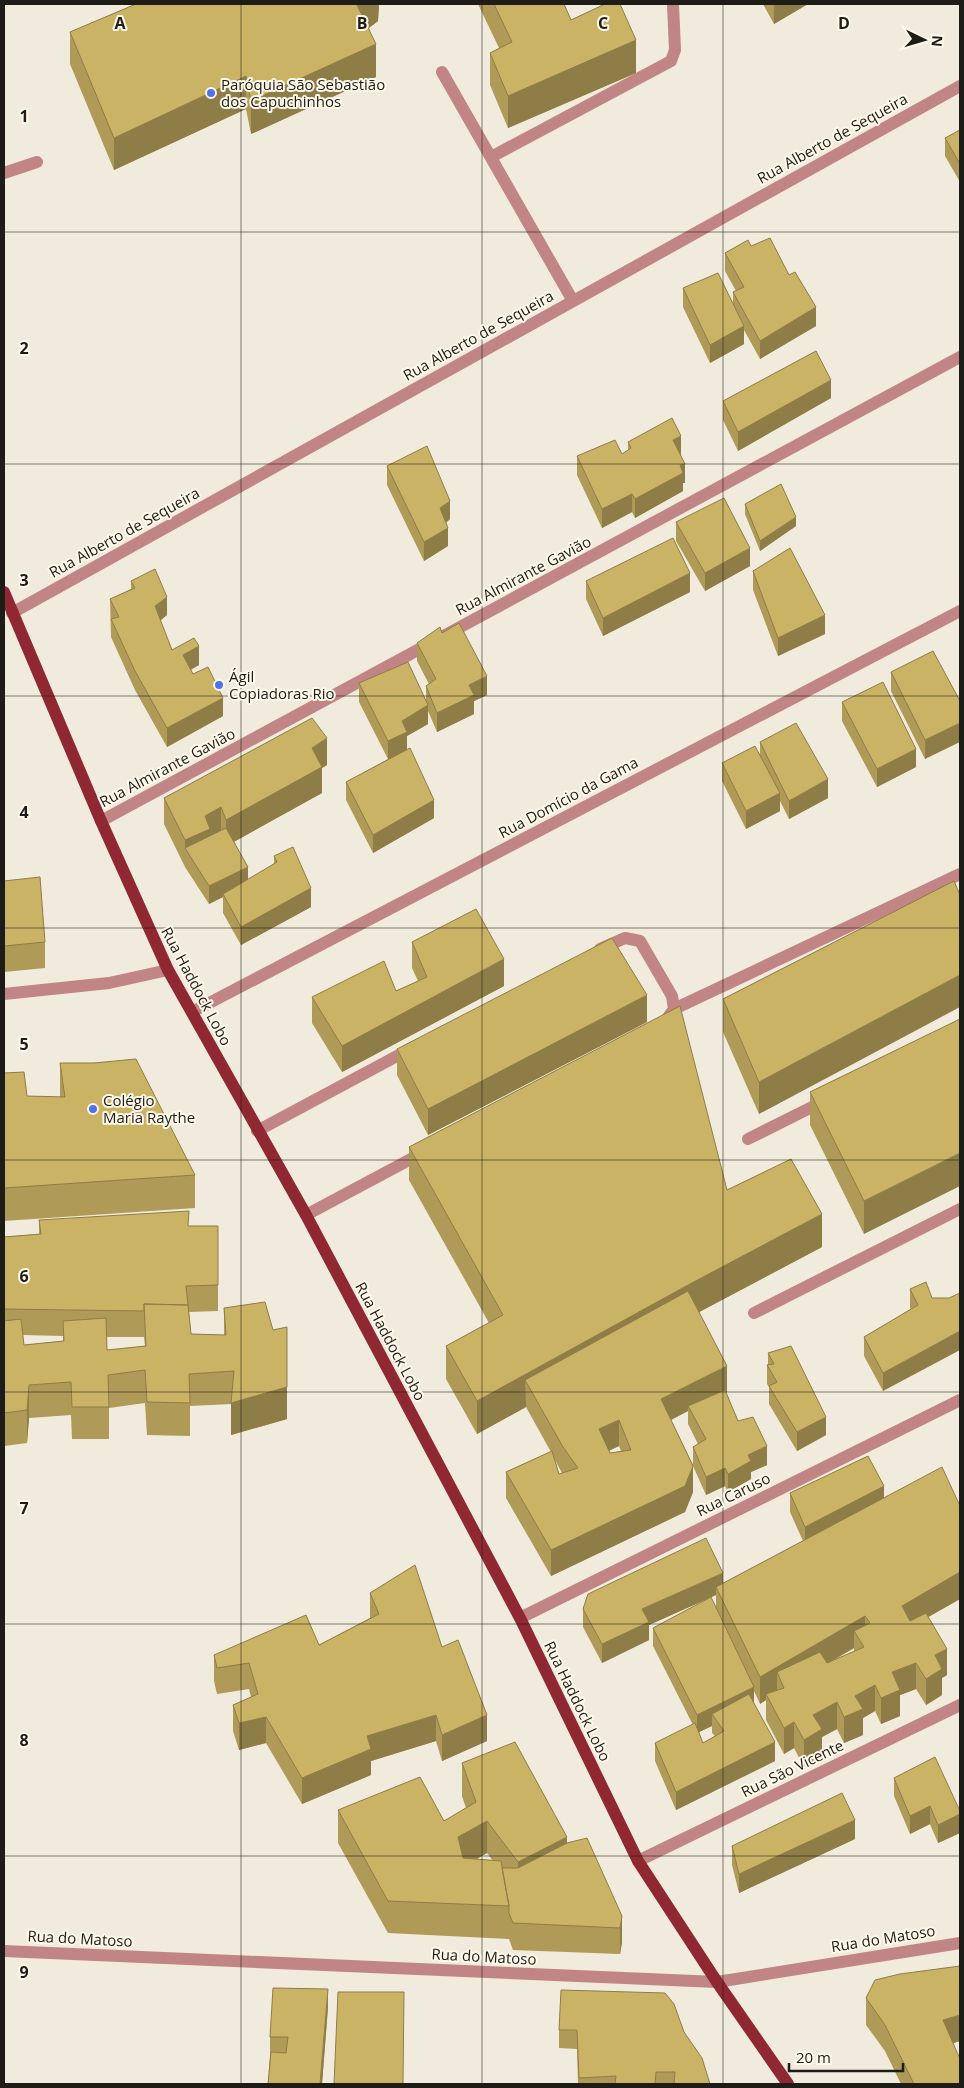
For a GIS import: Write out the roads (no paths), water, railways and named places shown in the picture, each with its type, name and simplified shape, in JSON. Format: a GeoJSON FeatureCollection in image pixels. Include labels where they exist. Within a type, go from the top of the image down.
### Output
{"type":"FeatureCollection","features":[{"type":"Feature","properties":{"kind":"main road","name":"Rua Haddock Lobo"},"geometry":{"type":"LineString","coordinates":[[4,592],[101,821],[168,970],[306,1215],[520,1618],[638,1861],[717,1982],[788,2084]]}},
{"type":"Feature","properties":{"kind":"street"},"geometry":{"type":"LineString","coordinates":[[491,157],[671,61],[675,50],[673,4]]}},
{"type":"Feature","properties":{"kind":"street"},"geometry":{"type":"LineString","coordinates":[[442,72],[572,301]]}},
{"type":"Feature","properties":{"kind":"street","name":"Rua Alberto de Sequeira"},"geometry":{"type":"LineString","coordinates":[[12,613],[960,86]]}},
{"type":"Feature","properties":{"kind":"street"},"geometry":{"type":"LineString","coordinates":[[4,173],[37,162]]}},
{"type":"Feature","properties":{"kind":"street","name":"Rua Almirante Gavião"},"geometry":{"type":"LineString","coordinates":[[101,821],[960,357]]}},
{"type":"Feature","properties":{"kind":"street","name":"Rua Domício da Gama"},"geometry":{"type":"LineString","coordinates":[[192,1012],[960,611]]}},
{"type":"Feature","properties":{"kind":"street"},"geometry":{"type":"LineString","coordinates":[[656,1028],[665,1023],[674,1009],[960,874]]}},
{"type":"Feature","properties":{"kind":"street"},"geometry":{"type":"LineString","coordinates":[[592,953],[625,938],[640,941],[672,996],[674,1009]]}},
{"type":"Feature","properties":{"kind":"street"},"geometry":{"type":"LineString","coordinates":[[4,994],[109,983],[168,970]]}},
{"type":"Feature","properties":{"kind":"street"},"geometry":{"type":"LineString","coordinates":[[257,1131],[426,1041]]}},
{"type":"Feature","properties":{"kind":"street"},"geometry":{"type":"LineString","coordinates":[[748,1139],[837,1095]]}},
{"type":"Feature","properties":{"kind":"street"},"geometry":{"type":"LineString","coordinates":[[306,1215],[432,1148]]}},
{"type":"Feature","properties":{"kind":"street"},"geometry":{"type":"LineString","coordinates":[[754,1313],[960,1209]]}},
{"type":"Feature","properties":{"kind":"street","name":"Rua Caruso"},"geometry":{"type":"LineString","coordinates":[[520,1618],[960,1400]]}},
{"type":"Feature","properties":{"kind":"street","name":"Rua São Vicente"},"geometry":{"type":"LineString","coordinates":[[638,1861],[960,1704]]}},
{"type":"Feature","properties":{"kind":"street","name":"Rua do Matoso"},"geometry":{"type":"LineString","coordinates":[[4,1951],[717,1982],[960,1942]]}},
{"type":"Feature","properties":{"kind":"place","name":"Paróquia São Sebastião dos Capuchinhos"},"geometry":{"type":"Point","coordinates":[211,93]}},
{"type":"Feature","properties":{"kind":"place","name":"Ágil Copiadoras Rio"},"geometry":{"type":"Point","coordinates":[219,685]}},
{"type":"Feature","properties":{"kind":"place","name":"Colégio Maria Raythe"},"geometry":{"type":"Point","coordinates":[93,1109]}}]}
